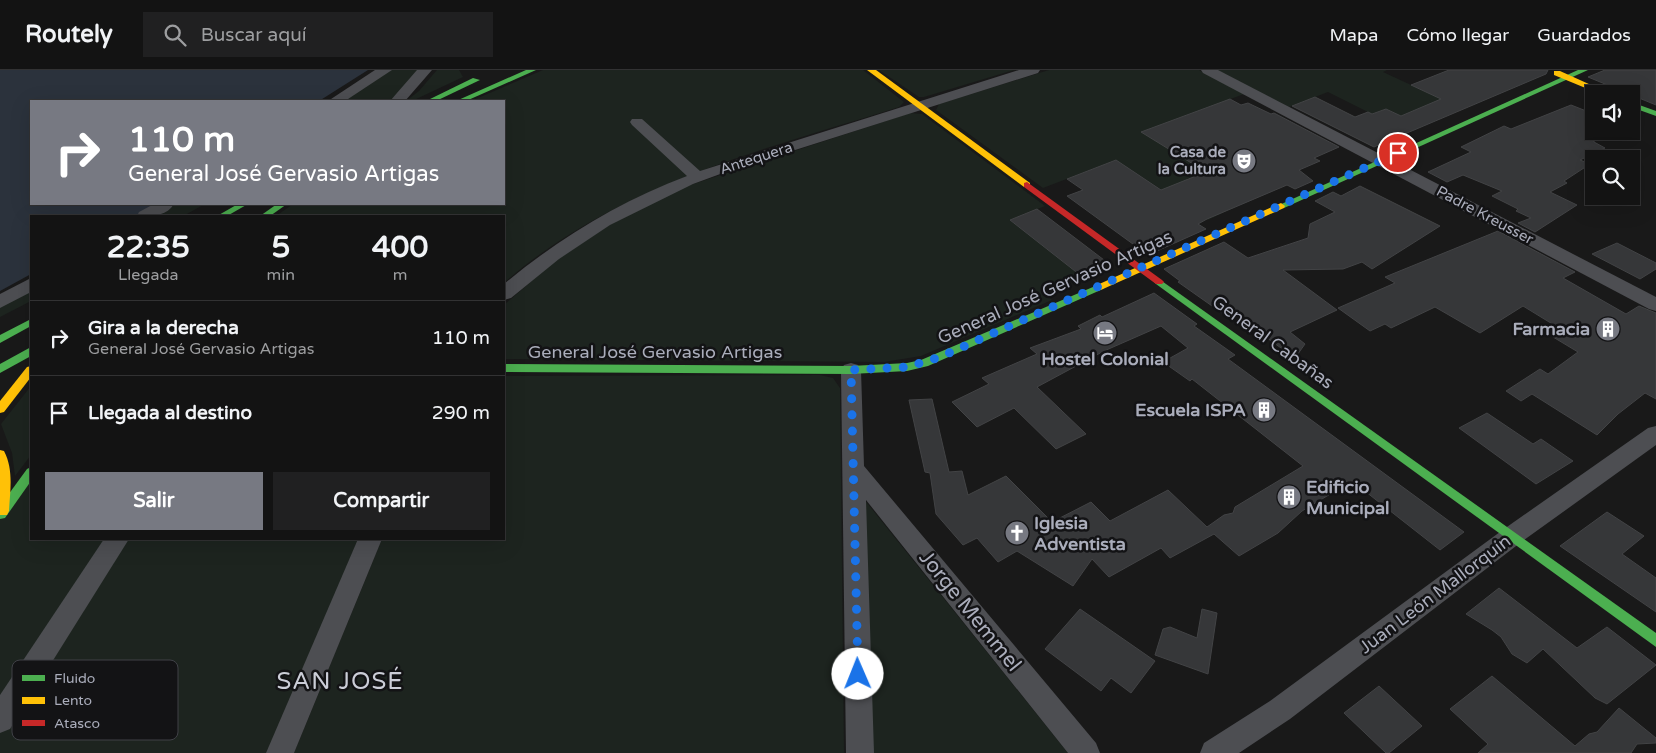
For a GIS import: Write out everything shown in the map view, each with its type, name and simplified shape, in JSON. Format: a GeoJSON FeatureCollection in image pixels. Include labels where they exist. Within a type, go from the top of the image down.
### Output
{"type":"FeatureCollection","features":[{"type":"Feature","properties":{"kind":"street"},"geometry":{"type":"LineString","coordinates":[[337,100],[385,70]]}},
{"type":"Feature","properties":{"kind":"street"},"geometry":{"type":"LineString","coordinates":[[398,100],[425,70]]}},
{"type":"Feature","properties":{"kind":"street"},"geometry":{"type":"LineString","coordinates":[[462,100],[532,70]]}},
{"type":"Feature","properties":{"kind":"street","name":"General Cabañas"},"geometry":{"type":"LineString","coordinates":[[871,70],[1656,641]]}},
{"type":"Feature","properties":{"kind":"street","name":"Antequera"},"geometry":{"type":"LineString","coordinates":[[505,293],[557,251],[600,223],[641,200],[696,177],[1032,70]]}},
{"type":"Feature","properties":{"kind":"street","name":"Padre Kreusser"},"geometry":{"type":"LineString","coordinates":[[1208,70],[1656,305]]}},
{"type":"Feature","properties":{"kind":"street"},"geometry":{"type":"LineString","coordinates":[[1548,70],[1585,85]]}},
{"type":"Feature","properties":{"kind":"street","name":"General José Gervasio Artigas"},"geometry":{"type":"LineString","coordinates":[[505,368],[851,370],[907,367],[924,363],[1584,70]]}},
{"type":"Feature","properties":{"kind":"street"},"geometry":{"type":"LineString","coordinates":[[432,100],[485,75]]}},
{"type":"Feature","properties":{"kind":"street"},"geometry":{"type":"LineString","coordinates":[[1640,108],[1656,114]]}},
{"type":"Feature","properties":{"kind":"street"},"geometry":{"type":"LineString","coordinates":[[636,122],[696,177]]}},
{"type":"Feature","properties":{"kind":"street"},"geometry":{"type":"LineString","coordinates":[[147,215],[164,205]]}},
{"type":"Feature","properties":{"kind":"street"},"geometry":{"type":"LineString","coordinates":[[223,215],[242,205]]}},
{"type":"Feature","properties":{"kind":"street"},"geometry":{"type":"LineString","coordinates":[[266,215],[281,205]]}},
{"type":"Feature","properties":{"kind":"street"},"geometry":{"type":"LineString","coordinates":[[0,302],[30,285]]}},
{"type":"Feature","properties":{"kind":"street"},"geometry":{"type":"LineString","coordinates":[[0,339],[30,323]]}},
{"type":"Feature","properties":{"kind":"street"},"geometry":{"type":"LineString","coordinates":[[0,369],[30,352]]}},
{"type":"Feature","properties":{"kind":"street"},"geometry":{"type":"LineString","coordinates":[[851,370],[860,753]]}},
{"type":"Feature","properties":{"kind":"street"},"geometry":{"type":"LineString","coordinates":[[0,409],[30,371]]}},
{"type":"Feature","properties":{"kind":"street","name":"Juan León Mallorquín"},"geometry":{"type":"LineString","coordinates":[[1214,753],[1280,710],[1512,536],[1656,434]]}},
{"type":"Feature","properties":{"kind":"street"},"geometry":{"type":"LineString","coordinates":[[0,454],[5,474],[1,513]]}},
{"type":"Feature","properties":{"kind":"street","name":"Jorge Memmel"},"geometry":{"type":"LineString","coordinates":[[854,469],[1086,753]]}},
{"type":"Feature","properties":{"kind":"street"},"geometry":{"type":"LineString","coordinates":[[1,513],[30,473]]}},
{"type":"Feature","properties":{"kind":"street"},"geometry":{"type":"LineString","coordinates":[[38,660],[116,540]]}},
{"type":"Feature","properties":{"kind":"street"},"geometry":{"type":"LineString","coordinates":[[280,753],[370,540]]}},
{"type":"Feature","properties":{"kind":"street"},"geometry":{"type":"LineString","coordinates":[[0,719],[12,701]]}},
{"type":"Feature","properties":{"kind":"shaded area"},"geometry":{"type":"Polygon","coordinates":[[[0,70],[368,70],[321,100],[30,100],[30,205],[154,205],[137,215],[30,215],[30,275],[0,291],[0,70]]]}},
{"type":"Feature","properties":{"kind":"shaded area"},"geometry":{"type":"Polygon","coordinates":[[[390,70],[421,70],[391,100],[342,100],[390,70]]]}},
{"type":"Feature","properties":{"kind":"shaded area"},"geometry":{"type":"Polygon","coordinates":[[[437,70],[459,70],[463,77],[414,100],[407,100],[419,91],[437,70]]]}},
{"type":"Feature","properties":{"kind":"shaded area"},"geometry":{"type":"Polygon","coordinates":[[[543,70],[863,70],[904,102],[899,107],[742,156],[641,196],[593,220],[547,249],[505,282],[505,215],[277,215],[292,205],[505,205],[505,100],[473,100],[543,70]]]}},
{"type":"Feature","properties":{"kind":"shaded area"},"geometry":{"type":"Polygon","coordinates":[[[879,70],[1014,70],[919,97],[879,70]]]}},
{"type":"Feature","properties":{"kind":"shaded area"},"geometry":{"type":"Polygon","coordinates":[[[1049,70],[1199,70],[1244,94],[1142,132],[1206,172],[1187,179],[1233,208],[1208,220],[1116,160],[1043,188],[936,110],[939,104],[1049,70]]]}},
{"type":"Feature","properties":{"kind":"shaded area"},"geometry":{"type":"Polygon","coordinates":[[[1217,70],[1387,70],[1383,72],[1463,109],[1401,116],[1386,109],[1372,114],[1328,92],[1289,107],[1217,70]]]}},
{"type":"Feature","properties":{"kind":"shaded area"},"geometry":{"type":"Polygon","coordinates":[[[910,113],[922,114],[1045,206],[1010,220],[1080,275],[1043,291],[1052,300],[921,356],[884,362],[505,359],[505,304],[556,260],[615,221],[684,187],[910,113]]]}},
{"type":"Feature","properties":{"kind":"shaded area"},"geometry":{"type":"Polygon","coordinates":[[[171,205],[203,205],[185,215],[154,215],[171,205]]]}},
{"type":"Feature","properties":{"kind":"shaded area"},"geometry":{"type":"Polygon","coordinates":[[[30,289],[30,302],[0,317],[0,306],[30,289]]]}},
{"type":"Feature","properties":{"kind":"shaded area"},"geometry":{"type":"Polygon","coordinates":[[[820,375],[833,378],[840,388],[844,753],[294,753],[382,540],[505,540],[505,376],[820,375]]]}},
{"type":"Feature","properties":{"kind":"shaded area"},"geometry":{"type":"Polygon","coordinates":[[[30,387],[30,456],[15,476],[12,453],[1,424],[30,387]]]}},
{"type":"Feature","properties":{"kind":"shaded area"},"geometry":{"type":"Polygon","coordinates":[[[30,473],[30,540],[370,540],[280,753],[0,753],[0,515],[30,473]]]}},
{"type":"Feature","properties":{"kind":"shaded area"},"geometry":{"type":"Polygon","coordinates":[[[863,498],[1068,753],[871,753],[863,498]]]}},
{"type":"Feature","properties":{"kind":"building"},"geometry":{"type":"Polygon","coordinates":[[[1449,70],[1548,70],[1546,74],[1374,147],[1292,106],[1315,97],[1355,117],[1368,112],[1372,114],[1386,109],[1401,116],[1441,99],[1411,85],[1449,70]]]}},
{"type":"Feature","properties":{"kind":"building"},"geometry":{"type":"Polygon","coordinates":[[[1605,70],[1656,70],[1656,105],[1640,98],[1640,85],[1607,85],[1588,77],[1605,70]]]}},
{"type":"Feature","properties":{"kind":"building"},"geometry":{"type":"Polygon","coordinates":[[[1230,99],[1241,105],[1248,103],[1271,114],[1274,113],[1339,147],[1314,158],[1320,161],[1299,170],[1313,181],[1295,189],[1287,185],[1207,219],[1198,224],[1206,229],[1148,255],[1067,196],[1083,190],[1067,179],[1116,160],[1161,190],[1206,172],[1141,132],[1230,99]]]}},
{"type":"Feature","properties":{"kind":"building"},"geometry":{"type":"Polygon","coordinates":[[[1571,105],[1585,110],[1585,140],[1594,140],[1594,142],[1605,148],[1601,150],[1585,150],[1585,158],[1580,160],[1585,162],[1585,167],[1564,181],[1567,183],[1550,192],[1577,205],[1535,232],[1518,223],[1531,218],[1492,196],[1502,191],[1463,175],[1447,182],[1428,172],[1471,152],[1461,147],[1504,126],[1511,129],[1571,105]]]}},
{"type":"Feature","properties":{"kind":"building"},"geometry":{"type":"Polygon","coordinates":[[[1360,186],[1440,226],[1372,269],[1362,262],[1343,269],[1283,270],[1337,310],[1290,332],[1305,344],[1295,358],[1228,310],[1222,313],[1178,282],[1180,281],[1164,269],[1224,242],[1248,258],[1308,238],[1310,224],[1335,212],[1315,201],[1333,192],[1341,196],[1360,186]]]}},
{"type":"Feature","properties":{"kind":"building"},"geometry":{"type":"Polygon","coordinates":[[[1037,209],[1108,263],[1080,275],[1010,220],[1037,209]]]}},
{"type":"Feature","properties":{"kind":"building"},"geometry":{"type":"Polygon","coordinates":[[[1498,231],[1575,272],[1563,278],[1626,314],[1639,306],[1656,313],[1656,399],[1645,393],[1618,414],[1597,435],[1532,394],[1521,401],[1506,391],[1540,369],[1548,374],[1578,352],[1543,331],[1554,325],[1523,306],[1480,333],[1435,307],[1391,328],[1385,324],[1370,331],[1338,308],[1395,283],[1385,277],[1498,231]]]}},
{"type":"Feature","properties":{"kind":"building"},"geometry":{"type":"Polygon","coordinates":[[[1617,243],[1656,263],[1656,269],[1640,279],[1592,254],[1617,243]]]}},
{"type":"Feature","properties":{"kind":"building"},"geometry":{"type":"Polygon","coordinates":[[[1154,293],[1197,324],[1194,326],[1235,355],[1228,359],[1464,532],[1440,550],[1352,481],[1302,511],[1278,533],[1239,556],[1214,534],[1170,558],[1161,548],[1109,577],[1092,559],[1073,586],[1017,551],[998,562],[977,538],[963,545],[936,514],[930,473],[925,472],[909,400],[932,399],[949,472],[962,471],[968,495],[1006,476],[1052,522],[1091,502],[1110,521],[1168,490],[1207,527],[1224,515],[1233,513],[1235,507],[1303,466],[1192,379],[1190,381],[1163,362],[1188,348],[1161,326],[1104,351],[1037,387],[1086,434],[1056,449],[1014,408],[977,427],[952,402],[989,384],[982,378],[1037,354],[1030,348],[1081,329],[1078,326],[1154,293]]]}},
{"type":"Feature","properties":{"kind":"building"},"geometry":{"type":"Polygon","coordinates":[[[1487,413],[1533,444],[1541,439],[1573,461],[1536,484],[1459,428],[1487,413]]]}},
{"type":"Feature","properties":{"kind":"building"},"geometry":{"type":"Polygon","coordinates":[[[1607,512],[1644,536],[1622,554],[1656,578],[1656,612],[1560,546],[1607,512]]]}},
{"type":"Feature","properties":{"kind":"building"},"geometry":{"type":"Polygon","coordinates":[[[1499,588],[1577,648],[1607,627],[1656,665],[1607,704],[1595,698],[1543,649],[1527,663],[1512,654],[1501,637],[1466,614],[1499,588]]]}},
{"type":"Feature","properties":{"kind":"building"},"geometry":{"type":"Polygon","coordinates":[[[1080,609],[1155,661],[1131,693],[1111,678],[1101,691],[1045,649],[1080,609]]]}},
{"type":"Feature","properties":{"kind":"building"},"geometry":{"type":"Polygon","coordinates":[[[1202,609],[1217,613],[1208,674],[1155,655],[1163,629],[1170,627],[1197,638],[1202,609]]]}},
{"type":"Feature","properties":{"kind":"building"},"geometry":{"type":"Polygon","coordinates":[[[1492,676],[1575,746],[1589,734],[1597,732],[1619,708],[1656,738],[1656,743],[1637,744],[1631,753],[1478,753],[1488,744],[1450,709],[1492,676]]]}},
{"type":"Feature","properties":{"kind":"building"},"geometry":{"type":"Polygon","coordinates":[[[1379,686],[1422,726],[1389,753],[1386,753],[1344,713],[1379,686]]]}},
{"type":"Feature","properties":{"kind":"traffic: fast"},"geometry":{"type":"LineString","coordinates":[[462,100],[532,70]]}},
{"type":"Feature","properties":{"kind":"traffic: fast"},"geometry":{"type":"LineString","coordinates":[[1281,206],[1584,70]]}},
{"type":"Feature","properties":{"kind":"traffic: fast"},"geometry":{"type":"LineString","coordinates":[[432,100],[476,80]]}},
{"type":"Feature","properties":{"kind":"traffic: fast"},"geometry":{"type":"LineString","coordinates":[[1640,108],[1656,114]]}},
{"type":"Feature","properties":{"kind":"traffic: fast"},"geometry":{"type":"LineString","coordinates":[[223,215],[242,205]]}},
{"type":"Feature","properties":{"kind":"traffic: fast"},"geometry":{"type":"LineString","coordinates":[[266,215],[281,205]]}},
{"type":"Feature","properties":{"kind":"traffic: fast"},"geometry":{"type":"LineString","coordinates":[[1159,282],[1656,641]]}},
{"type":"Feature","properties":{"kind":"traffic: fast"},"geometry":{"type":"LineString","coordinates":[[505,368],[851,370],[907,367],[924,363],[1100,287]]}},
{"type":"Feature","properties":{"kind":"traffic: fast"},"geometry":{"type":"LineString","coordinates":[[0,339],[30,323]]}},
{"type":"Feature","properties":{"kind":"traffic: fast"},"geometry":{"type":"LineString","coordinates":[[0,369],[30,352]]}},
{"type":"Feature","properties":{"kind":"traffic: fast"},"geometry":{"type":"LineString","coordinates":[[1,514],[30,473]]}},
{"type":"Feature","properties":{"kind":"traffic: slow"},"geometry":{"type":"LineString","coordinates":[[871,70],[1027,185]]}},
{"type":"Feature","properties":{"kind":"traffic: slow"},"geometry":{"type":"LineString","coordinates":[[1557,73],[1586,85]]}},
{"type":"Feature","properties":{"kind":"traffic: slow"},"geometry":{"type":"LineString","coordinates":[[1100,287],[1281,206]]}},
{"type":"Feature","properties":{"kind":"traffic: slow"},"geometry":{"type":"LineString","coordinates":[[0,409],[30,371]]}},
{"type":"Feature","properties":{"kind":"traffic: slow"},"geometry":{"type":"LineString","coordinates":[[0,454],[5,474],[3,511]]}},
{"type":"Feature","properties":{"kind":"traffic: jam"},"geometry":{"type":"LineString","coordinates":[[1027,185],[1159,282]]}},
{"type":"Feature","properties":{"kind":"place","name":"Casa de la Cultura"},"geometry":{"type":"Point","coordinates":[1244,161]}},
{"type":"Feature","properties":{"kind":"place","name":"Farmacia"},"geometry":{"type":"Point","coordinates":[1608,329]}},
{"type":"Feature","properties":{"kind":"place","name":"Hostel Colonial"},"geometry":{"type":"Point","coordinates":[1105,333]}},
{"type":"Feature","properties":{"kind":"place","name":"Escuela ISPA"},"geometry":{"type":"Point","coordinates":[1264,410]}},
{"type":"Feature","properties":{"kind":"place","name":"Edificio Municipal"},"geometry":{"type":"Point","coordinates":[1289,497]}},
{"type":"Feature","properties":{"kind":"place","name":"Iglesia Adventista"},"geometry":{"type":"Point","coordinates":[1017,533]}},
{"type":"Feature","properties":{"kind":"district","name":"SAN JOSÉ"},"geometry":{"type":"Point","coordinates":[340,681]}},
{"type":"Feature","properties":{"kind":"route"},"geometry":{"type":"LineString","coordinates":[[858,674],[851,370],[907,367],[940,357],[1398,153]]}}]}
